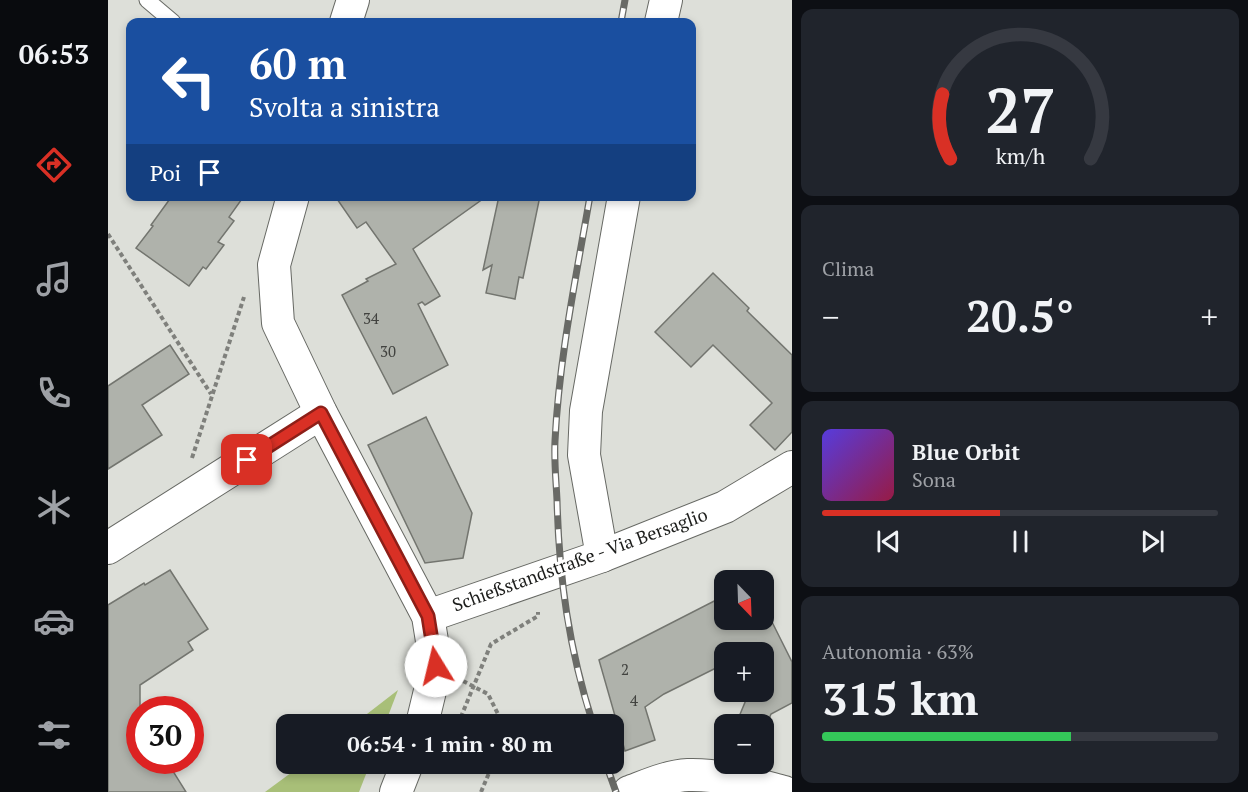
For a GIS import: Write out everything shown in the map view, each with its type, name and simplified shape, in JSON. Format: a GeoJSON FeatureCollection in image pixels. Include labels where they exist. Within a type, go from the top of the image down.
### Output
{"type":"FeatureCollection","features":[{"type":"Feature","properties":{"kind":"street"},"geometry":{"type":"LineString","coordinates":[[347,18],[353,0]]}},
{"type":"Feature","properties":{"kind":"street"},"geometry":{"type":"LineString","coordinates":[[662,18],[666,0]]}},
{"type":"Feature","properties":{"kind":"street"},"geometry":{"type":"LineString","coordinates":[[292,201],[274,265],[278,323],[321,413],[428,616],[436,666],[424,714]]}},
{"type":"Feature","properties":{"kind":"street"},"geometry":{"type":"LineString","coordinates":[[602,556],[584,455],[586,411],[623,201]]}},
{"type":"Feature","properties":{"kind":"street"},"geometry":{"type":"LineString","coordinates":[[108,548],[321,413]]}},
{"type":"Feature","properties":{"kind":"street","name":"Schießstandstraße - Via Bersaglio"},"geometry":{"type":"LineString","coordinates":[[428,616],[602,556],[725,507],[792,467]]}},
{"type":"Feature","properties":{"kind":"street"},"geometry":{"type":"LineString","coordinates":[[396,792],[403,774]]}},
{"type":"Feature","properties":{"kind":"street"},"geometry":{"type":"LineString","coordinates":[[630,792],[687,775],[731,779],[784,792]]}},
{"type":"Feature","properties":{"kind":"lane"},"geometry":{"type":"LineString","coordinates":[[147,0],[168,18]]}},
{"type":"Feature","properties":{"kind":"path"},"geometry":{"type":"LineString","coordinates":[[108,234],[211,394]]}},
{"type":"Feature","properties":{"kind":"path"},"geometry":{"type":"LineString","coordinates":[[188,468],[245,293],[249,303]]}},
{"type":"Feature","properties":{"kind":"path"},"geometry":{"type":"LineString","coordinates":[[462,714],[491,644],[538,616],[534,578]]}},
{"type":"Feature","properties":{"kind":"path"},"geometry":{"type":"LineString","coordinates":[[474,687],[488,694],[498,714]]}},
{"type":"Feature","properties":{"kind":"path"},"geometry":{"type":"LineString","coordinates":[[481,792],[489,774]]}},
{"type":"Feature","properties":{"kind":"green space"},"geometry":{"type":"Polygon","coordinates":[[[398,690],[389,714],[367,714],[398,690]]]}},
{"type":"Feature","properties":{"kind":"green space"},"geometry":{"type":"Polygon","coordinates":[[[289,774],[366,774],[359,792],[265,792],[289,774]]]}},
{"type":"Feature","properties":{"kind":"building"},"geometry":{"type":"Polygon","coordinates":[[[168,201],[240,201],[229,217],[234,221],[218,242],[224,245],[206,269],[203,267],[189,286],[136,248],[153,226],[151,225],[168,201]]]}},
{"type":"Feature","properties":{"kind":"building"},"geometry":{"type":"Polygon","coordinates":[[[338,201],[480,201],[413,249],[440,296],[425,305],[422,302],[418,304],[448,365],[393,394],[342,295],[368,281],[366,279],[396,264],[366,222],[357,228],[338,201]]]}},
{"type":"Feature","properties":{"kind":"building"},"geometry":{"type":"Polygon","coordinates":[[[498,201],[539,201],[523,278],[519,277],[515,299],[486,293],[492,265],[483,270],[498,201]]]}},
{"type":"Feature","properties":{"kind":"building"},"geometry":{"type":"Polygon","coordinates":[[[713,273],[749,308],[747,311],[792,355],[792,432],[775,450],[750,425],[772,403],[713,345],[691,367],[655,332],[713,273]]]}},
{"type":"Feature","properties":{"kind":"building"},"geometry":{"type":"Polygon","coordinates":[[[170,345],[189,374],[142,405],[162,435],[108,469],[108,386],[170,345]]]}},
{"type":"Feature","properties":{"kind":"building"},"geometry":{"type":"Polygon","coordinates":[[[426,417],[472,513],[463,558],[425,563],[368,445],[426,417]]]}},
{"type":"Feature","properties":{"kind":"building"},"geometry":{"type":"Polygon","coordinates":[[[170,570],[208,629],[188,642],[193,650],[140,685],[140,696],[126,696],[126,774],[175,774],[186,792],[108,792],[108,605],[144,583],[145,585],[170,570]]]}},
{"type":"Feature","properties":{"kind":"building"},"geometry":{"type":"Polygon","coordinates":[[[714,601],[714,630],[774,630],[774,626],[792,662],[792,703],[771,714],[740,714],[745,702],[774,702],[774,642],[714,642],[714,669],[664,694],[645,707],[655,740],[625,751],[624,714],[614,714],[599,660],[714,601]]]}},
{"type":"Feature","properties":{"kind":"railway"},"geometry":{"type":"LineString","coordinates":[[622,18],[625,0]]}},
{"type":"Feature","properties":{"kind":"railway"},"geometry":{"type":"LineString","coordinates":[[589,201],[564,349],[557,410],[555,455],[563,586],[572,641],[590,714]]}},
{"type":"Feature","properties":{"kind":"railway"},"geometry":{"type":"LineString","coordinates":[[610,774],[616,792]]}},
{"type":"Feature","properties":{"kind":"route"},"geometry":{"type":"LineString","coordinates":[[247,460],[321,413],[428,616],[436,666]]}}]}
